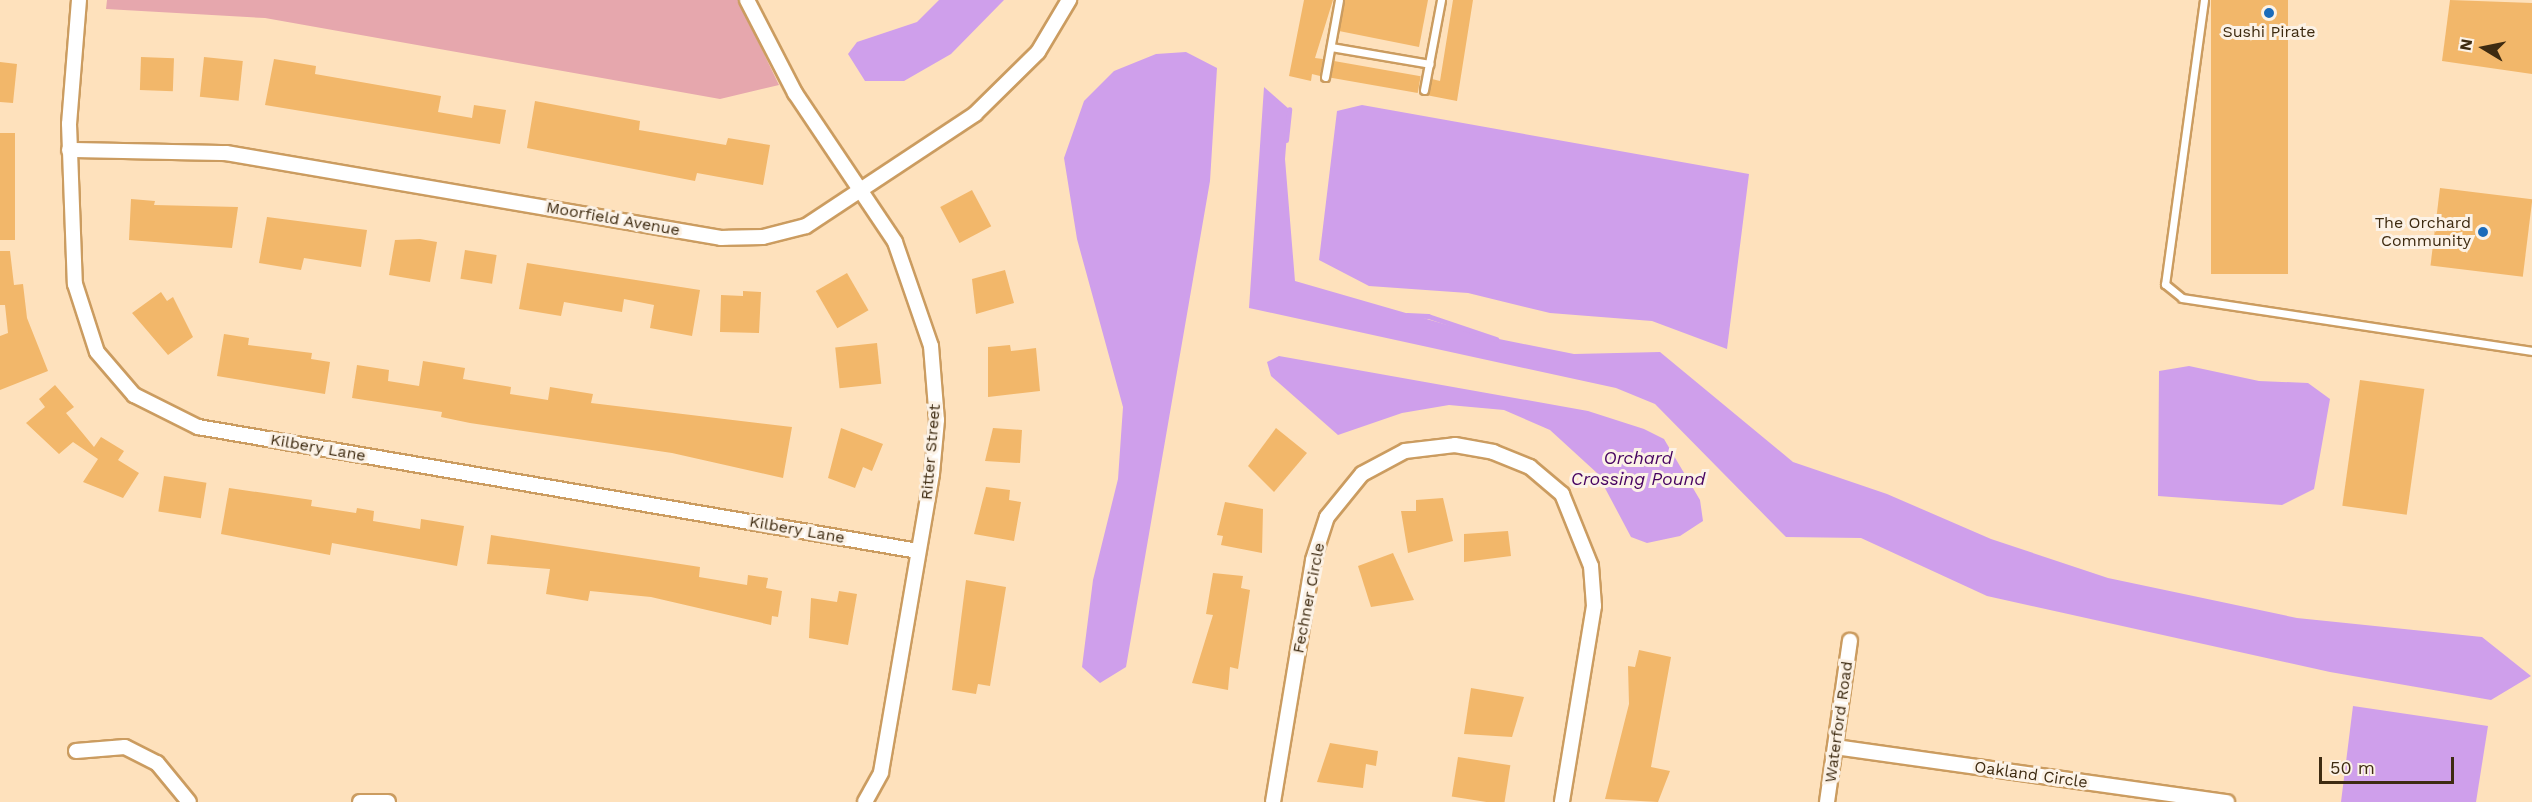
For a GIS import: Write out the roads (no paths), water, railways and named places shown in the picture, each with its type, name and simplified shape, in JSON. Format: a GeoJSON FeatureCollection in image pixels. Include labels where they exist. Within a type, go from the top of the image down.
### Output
{"type":"FeatureCollection","features":[{"type":"Feature","properties":{"kind":"street","name":"Kilbery Lane"},"geometry":{"type":"LineString","coordinates":[[79,0],[69,150],[74,269],[82,318],[112,375],[169,417],[198,427],[918,551]]}},
{"type":"Feature","properties":{"kind":"street","name":"Ritter Street"},"geometry":{"type":"LineString","coordinates":[[747,0],[795,93],[864,191],[910,273],[931,346],[937,420],[881,773],[865,802]]}},
{"type":"Feature","properties":{"kind":"street","name":"Moorfield Avenue"},"geometry":{"type":"LineString","coordinates":[[69,150],[226,153],[734,239],[790,232],[864,191],[999,95],[1038,52],[1069,0]]}},
{"type":"Feature","properties":{"kind":"street","name":"Fechner Circle"},"geometry":{"type":"LineString","coordinates":[[1273,802],[1313,560],[1327,517],[1362,474],[1405,452],[1455,445],[1493,452],[1530,467],[1562,494],[1591,566],[1593,606],[1563,802]]}},
{"type":"Feature","properties":{"kind":"street","name":"Waterford Road"},"geometry":{"type":"LineString","coordinates":[[1827,802],[1850,641]]}},
{"type":"Feature","properties":{"kind":"street"},"geometry":{"type":"LineString","coordinates":[[76,750],[125,747],[157,763],[189,802]]}},
{"type":"Feature","properties":{"kind":"street","name":"Oakland Circle"},"geometry":{"type":"LineString","coordinates":[[1835,747],[2227,802]]}},
{"type":"Feature","properties":{"kind":"street"},"geometry":{"type":"LineString","coordinates":[[360,802],[388,802]]}},
{"type":"Feature","properties":{"kind":"lane"},"geometry":{"type":"LineString","coordinates":[[1325,77],[1339,0]]}},
{"type":"Feature","properties":{"kind":"lane"},"geometry":{"type":"LineString","coordinates":[[1424,90],[1441,0]]}},
{"type":"Feature","properties":{"kind":"lane"},"geometry":{"type":"LineString","coordinates":[[2204,0],[2165,284],[2182,298],[2532,351]]}},
{"type":"Feature","properties":{"kind":"lane"},"geometry":{"type":"LineString","coordinates":[[1331,47],[1430,64]]}},
{"type":"Feature","properties":{"kind":"water"},"geometry":{"type":"Polygon","coordinates":[[[939,0],[1004,0],[951,54],[904,81],[865,81],[848,54],[857,42],[917,22],[939,0]]]}},
{"type":"Feature","properties":{"kind":"water"},"geometry":{"type":"Polygon","coordinates":[[[1186,52],[1217,68],[1210,181],[1126,667],[1100,683],[1082,667],[1093,580],[1118,479],[1123,407],[1077,239],[1064,158],[1084,101],[1114,71],[1156,54],[1186,52]]]}},
{"type":"Feature","properties":{"kind":"water"},"geometry":{"type":"Polygon","coordinates":[[[1264,87],[1289,109],[1285,159],[1295,281],[1489,337],[1574,354],[1660,352],[1793,462],[1887,494],[1991,539],[2108,578],[2297,618],[2482,637],[2531,676],[2491,700],[2330,672],[1987,596],[1861,538],[1786,537],[1655,404],[1616,388],[1249,308],[1264,87]]]}},
{"type":"Feature","properties":{"kind":"water"},"geometry":{"type":"Polygon","coordinates":[[[1362,105],[1749,174],[1727,349],[1652,321],[1550,313],[1468,293],[1369,286],[1319,260],[1337,111],[1362,105]]]}},
{"type":"Feature","properties":{"kind":"water","name":"Orchard Crossing Pound"},"geometry":{"type":"Polygon","coordinates":[[[1279,356],[1588,411],[1644,429],[1664,439],[1700,500],[1703,521],[1680,536],[1647,543],[1631,537],[1597,473],[1550,430],[1504,410],[1449,405],[1402,413],[1338,435],[1271,376],[1267,362],[1279,356]]]}},
{"type":"Feature","properties":{"kind":"water"},"geometry":{"type":"Polygon","coordinates":[[[2189,366],[2259,381],[2308,383],[2330,399],[2314,489],[2282,505],[2158,496],[2159,371],[2189,366]]]}},
{"type":"Feature","properties":{"kind":"water"},"geometry":{"type":"Polygon","coordinates":[[[2353,706],[2488,726],[2476,802],[2341,802],[2353,706]]]}},
{"type":"Feature","properties":{"kind":"waterway"},"geometry":{"type":"LineString","coordinates":[[1286,140],[1289,109]]}},
{"type":"Feature","properties":{"kind":"waterway"},"geometry":{"type":"LineString","coordinates":[[1407,315],[1428,316],[1496,339]]}},
{"type":"Feature","properties":{"kind":"place","name":"Sushi Pirate"},"geometry":{"type":"Point","coordinates":[2269,13]}},
{"type":"Feature","properties":{"kind":"place","name":"The Orchard Community"},"geometry":{"type":"Point","coordinates":[2483,232]}}]}
